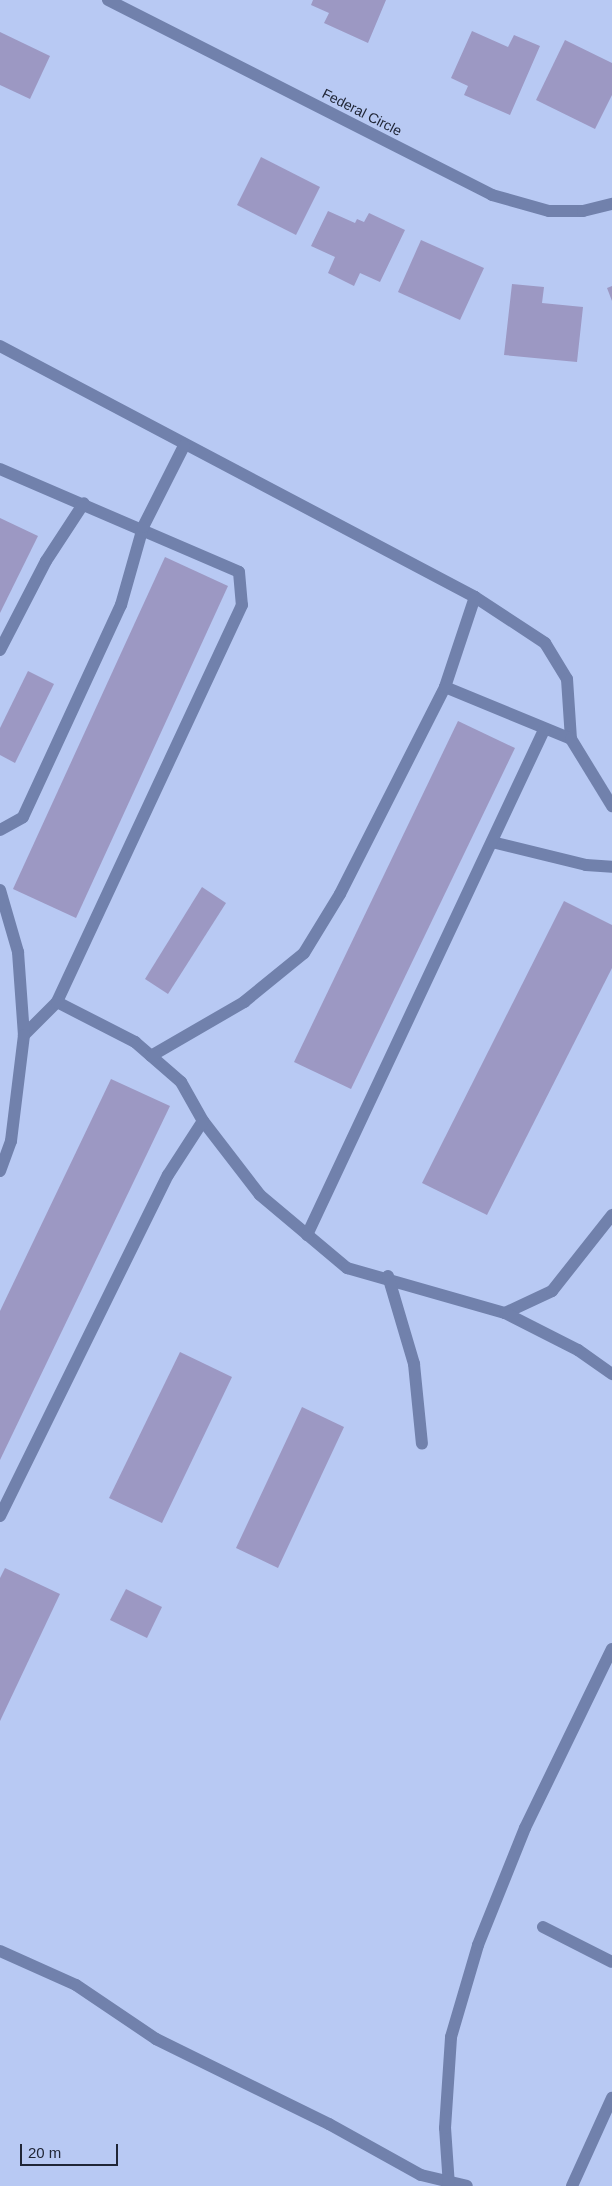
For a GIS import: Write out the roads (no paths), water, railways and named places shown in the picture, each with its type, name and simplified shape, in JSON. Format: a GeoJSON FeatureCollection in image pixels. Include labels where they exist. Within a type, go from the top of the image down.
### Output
{"type":"FeatureCollection","features":[{"type":"Feature","properties":{"kind":"street","name":"Federal Circle"},"geometry":{"type":"LineString","coordinates":[[108,0],[492,195],[549,211],[582,211],[612,204]]}},
{"type":"Feature","properties":{"kind":"street"},"geometry":{"type":"LineString","coordinates":[[0,346],[184,446],[475,597],[545,643],[567,680],[571,739],[612,806]]}},
{"type":"Feature","properties":{"kind":"street"},"geometry":{"type":"LineString","coordinates":[[0,830],[23,817],[121,605],[143,527],[184,446]]}},
{"type":"Feature","properties":{"kind":"street"},"geometry":{"type":"LineString","coordinates":[[0,469],[143,527],[239,572],[242,605],[57,1002],[24,1035]]}},
{"type":"Feature","properties":{"kind":"street"},"geometry":{"type":"LineString","coordinates":[[0,650],[46,561],[84,504]]}},
{"type":"Feature","properties":{"kind":"street"},"geometry":{"type":"LineString","coordinates":[[151,1056],[244,1002],[304,953],[340,894],[445,687],[475,597]]}},
{"type":"Feature","properties":{"kind":"street"},"geometry":{"type":"LineString","coordinates":[[445,687],[544,730],[571,739]]}},
{"type":"Feature","properties":{"kind":"street"},"geometry":{"type":"LineString","coordinates":[[308,1235],[544,730]]}},
{"type":"Feature","properties":{"kind":"street"},"geometry":{"type":"LineString","coordinates":[[492,842],[586,865],[612,867]]}},
{"type":"Feature","properties":{"kind":"street"},"geometry":{"type":"LineString","coordinates":[[0,890],[18,952],[24,1035],[11,1141],[0,1171]]}},
{"type":"Feature","properties":{"kind":"street"},"geometry":{"type":"LineString","coordinates":[[57,1002],[135,1042],[181,1082],[203,1121],[260,1195],[347,1268],[388,1276],[506,1313],[578,1350],[612,1374]]}},
{"type":"Feature","properties":{"kind":"street"},"geometry":{"type":"LineString","coordinates":[[0,1516],[168,1175],[203,1121]]}},
{"type":"Feature","properties":{"kind":"street"},"geometry":{"type":"LineString","coordinates":[[506,1313],[552,1291],[612,1215]]}},
{"type":"Feature","properties":{"kind":"street"},"geometry":{"type":"LineString","coordinates":[[388,1276],[414,1364],[422,1444]]}},
{"type":"Feature","properties":{"kind":"street"},"geometry":{"type":"LineString","coordinates":[[450,2183],[445,2128],[451,2037],[478,1945],[525,1828],[612,1648]]}},
{"type":"Feature","properties":{"kind":"street"},"geometry":{"type":"LineString","coordinates":[[543,1927],[612,1962]]}},
{"type":"Feature","properties":{"kind":"street"},"geometry":{"type":"LineString","coordinates":[[0,1951],[76,1985],[156,2039],[329,2124],[420,2175],[467,2186]]}},
{"type":"Feature","properties":{"kind":"street"},"geometry":{"type":"LineString","coordinates":[[572,2186],[612,2098]]}}]}
